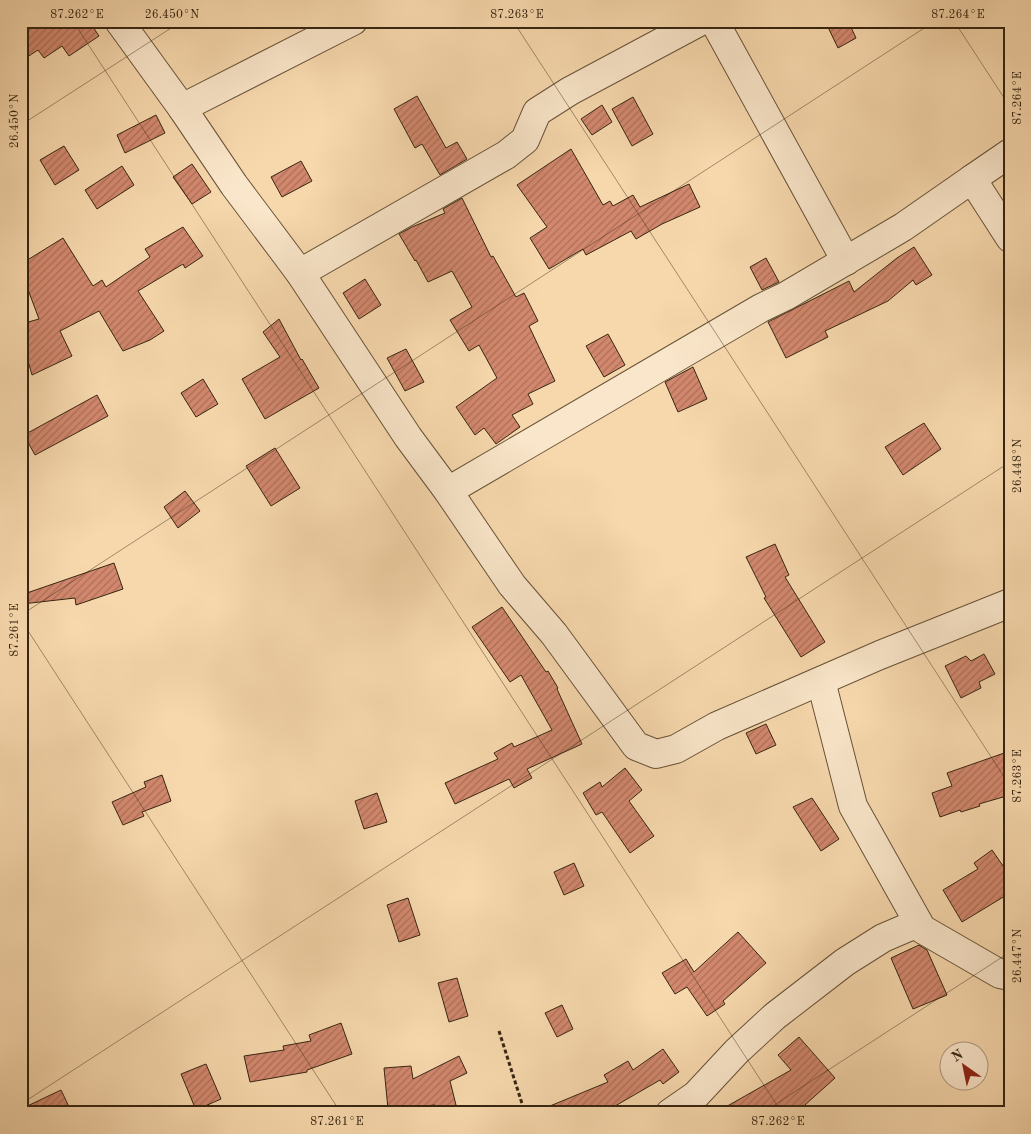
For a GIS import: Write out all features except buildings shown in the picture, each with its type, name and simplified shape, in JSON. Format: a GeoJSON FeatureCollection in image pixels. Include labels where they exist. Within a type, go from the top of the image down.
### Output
{"type":"FeatureCollection","features":[{"type":"Feature","properties":{"kind":"street"},"geometry":{"type":"LineString","coordinates":[[119,21],[182,108],[234,185],[300,273],[408,437],[448,491],[512,585],[554,634],[636,746],[656,754],[676,749],[717,726],[880,655],[1010,603]]}},
{"type":"Feature","properties":{"kind":"street"},"geometry":{"type":"LineString","coordinates":[[182,108],[353,21]]}},
{"type":"Feature","properties":{"kind":"street"},"geometry":{"type":"LineString","coordinates":[[300,273],[506,155],[525,140],[537,112],[570,91],[701,21]]}},
{"type":"Feature","properties":{"kind":"street"},"geometry":{"type":"LineString","coordinates":[[714,21],[846,261]]}},
{"type":"Feature","properties":{"kind":"street"},"geometry":{"type":"LineString","coordinates":[[448,491],[903,227],[1010,153]]}},
{"type":"Feature","properties":{"kind":"street"},"geometry":{"type":"LineString","coordinates":[[972,179],[1010,238]]}},
{"type":"Feature","properties":{"kind":"street"},"geometry":{"type":"LineString","coordinates":[[821,682],[853,806],[918,923],[922,929],[961,952],[1000,974],[1010,976]]}},
{"type":"Feature","properties":{"kind":"street"},"geometry":{"type":"LineString","coordinates":[[670,1113],[696,1095],[737,1051],[774,1016],[845,962],[883,938],[918,923]]}},
{"type":"Feature","properties":{"kind":"path"},"geometry":{"type":"LineString","coordinates":[[499,1031],[525,1113]]}}]}
